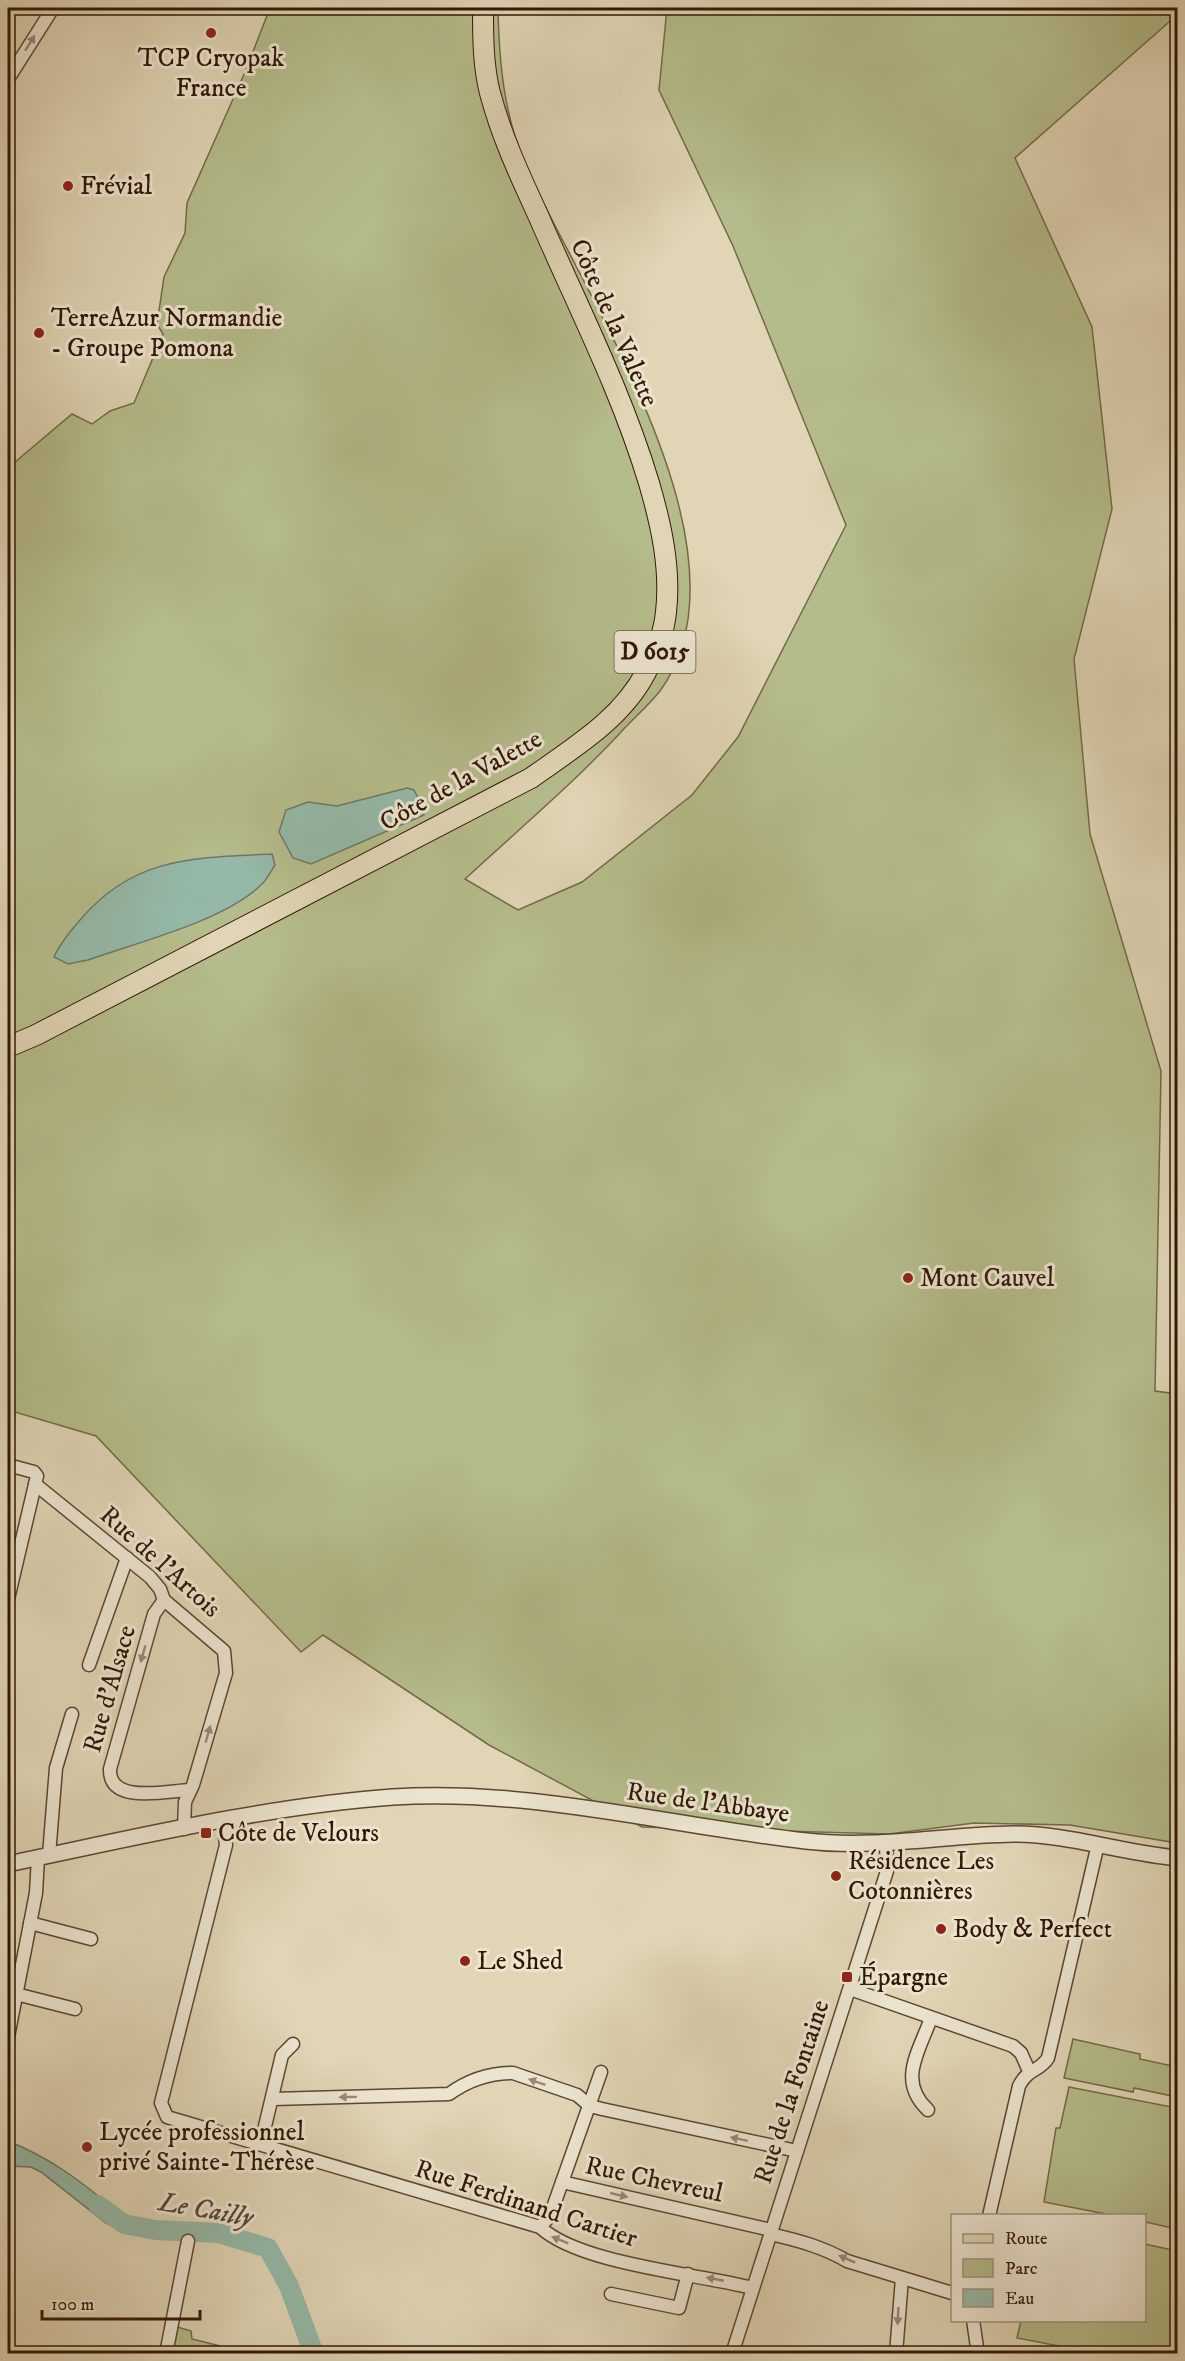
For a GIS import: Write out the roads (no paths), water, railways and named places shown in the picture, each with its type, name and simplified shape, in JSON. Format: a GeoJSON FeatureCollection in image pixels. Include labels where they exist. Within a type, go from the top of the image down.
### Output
{"type":"FeatureCollection","features":[{"type":"Feature","properties":{"kind":"main road","name":"Côte de la Valette"},"geometry":{"type":"LineString","coordinates":[[8,1047],[36,1035],[531,778],[600,728],[626,702],[649,665],[660,640],[668,597],[666,560],[654,502],[621,402],[520,175],[494,107],[486,69],[483,8]]}},
{"type":"Feature","properties":{"kind":"street"},"geometry":{"type":"LineString","coordinates":[[8,79],[53,8]]}},
{"type":"Feature","properties":{"kind":"street","name":"Rue de l'Artois"},"geometry":{"type":"LineString","coordinates":[[8,1465],[34,1472],[37,1476],[35,1484],[156,1583],[164,1600],[219,1646],[226,1657],[226,1673],[190,1790]]}},
{"type":"Feature","properties":{"kind":"street"},"geometry":{"type":"LineString","coordinates":[[8,1599],[35,1484]]}},
{"type":"Feature","properties":{"kind":"street"},"geometry":{"type":"LineString","coordinates":[[89,1665],[127,1558]]}},
{"type":"Feature","properties":{"kind":"street","name":"Rue d'Alsace"},"geometry":{"type":"LineString","coordinates":[[164,1600],[154,1614],[110,1769],[110,1779],[115,1787],[126,1792],[190,1790]]}},
{"type":"Feature","properties":{"kind":"street"},"geometry":{"type":"LineString","coordinates":[[8,2037],[9,2021],[44,1857],[56,1768],[72,1714]]}},
{"type":"Feature","properties":{"kind":"street"},"geometry":{"type":"LineString","coordinates":[[184,1829],[185,1802],[190,1790]]}},
{"type":"Feature","properties":{"kind":"street","name":"Rue de l'Abbaye"},"geometry":{"type":"LineString","coordinates":[[8,1864],[227,1819],[327,1804],[393,1797],[440,1796],[548,1804],[805,1841],[886,1844],[1013,1834],[1043,1835],[1178,1858]]}},
{"type":"Feature","properties":{"kind":"street","name":"Rue Ferdinand Cartier"},"geometry":{"type":"LineString","coordinates":[[227,1819],[226,1845],[161,2103],[167,2117],[540,2227],[549,2235],[603,2256],[752,2288]]}},
{"type":"Feature","properties":{"kind":"street","name":"Rue de la Fontaine"},"geometry":{"type":"LineString","coordinates":[[732,2354],[887,1871],[886,1844]]}},
{"type":"Feature","properties":{"kind":"street"},"geometry":{"type":"LineString","coordinates":[[989,2214],[1014,2099],[1022,2079],[1029,2072],[1044,2065],[1048,2058],[1098,1844]]}},
{"type":"Feature","properties":{"kind":"street"},"geometry":{"type":"LineString","coordinates":[[30,1923],[91,1939]]}},
{"type":"Feature","properties":{"kind":"street"},"geometry":{"type":"LineString","coordinates":[[850,1989],[1018,2049],[1029,2072]]}},
{"type":"Feature","properties":{"kind":"street"},"geometry":{"type":"LineString","coordinates":[[16,1994],[75,2009]]}},
{"type":"Feature","properties":{"kind":"street"},"geometry":{"type":"LineString","coordinates":[[928,2110],[916,2098],[910,2078],[931,2018]]}},
{"type":"Feature","properties":{"kind":"street"},"geometry":{"type":"LineString","coordinates":[[261,2143],[273,2099],[273,2084],[282,2055],[293,2044]]}},
{"type":"Feature","properties":{"kind":"street"},"geometry":{"type":"LineString","coordinates":[[540,2227],[550,2216],[601,2072]]}},
{"type":"Feature","properties":{"kind":"street"},"geometry":{"type":"LineString","coordinates":[[273,2099],[449,2094],[470,2082],[503,2073],[513,2073],[577,2095],[590,2106],[797,2151]]}},
{"type":"Feature","properties":{"kind":"street","name":"Rue Chevreul"},"geometry":{"type":"LineString","coordinates":[[562,2182],[771,2232],[818,2247],[848,2261],[951,2293]]}},
{"type":"Feature","properties":{"kind":"street"},"geometry":{"type":"LineString","coordinates":[[166,2354],[188,2241]]}},
{"type":"Feature","properties":{"kind":"street"},"geometry":{"type":"LineString","coordinates":[[612,2294],[679,2308],[688,2274]]}},
{"type":"Feature","properties":{"kind":"street"},"geometry":{"type":"LineString","coordinates":[[896,2354],[902,2278]]}},
{"type":"Feature","properties":{"kind":"street"},"geometry":{"type":"LineString","coordinates":[[973,2322],[978,2354]]}},
{"type":"Feature","properties":{"kind":"water"},"geometry":{"type":"Polygon","coordinates":[[[407,788],[414,790],[424,810],[424,815],[311,864],[293,858],[279,832],[286,810],[308,802],[337,806],[407,788]]]}},
{"type":"Feature","properties":{"kind":"water"},"geometry":{"type":"Polygon","coordinates":[[[272,854],[275,865],[262,884],[246,897],[204,920],[88,960],[68,964],[54,957],[69,933],[101,899],[122,883],[144,872],[167,864],[191,860],[272,854]]]}},
{"type":"Feature","properties":{"kind":"water"},"geometry":{"type":"Polygon","coordinates":[[[8,2141],[67,2172],[93,2192],[119,2213],[116,2227],[106,2223],[41,2172],[31,2167],[8,2166],[8,2141]]]}},
{"type":"Feature","properties":{"kind":"waterway","name":"Le Cailly"},"geometry":{"type":"LineString","coordinates":[[98,2205],[124,2224],[156,2230],[218,2233],[268,2248],[289,2286],[314,2354]]}},
{"type":"Feature","properties":{"kind":"place","name":"TCP Cryopak France"},"geometry":{"type":"Point","coordinates":[211,33]}},
{"type":"Feature","properties":{"kind":"place","name":"Frévial"},"geometry":{"type":"Point","coordinates":[68,186]}},
{"type":"Feature","properties":{"kind":"place","name":"TerreAzur Normandie - Groupe Pomona"},"geometry":{"type":"Point","coordinates":[39,333]}},
{"type":"Feature","properties":{"kind":"place","name":"Mont Cauvel"},"geometry":{"type":"Point","coordinates":[908,1278]}},
{"type":"Feature","properties":{"kind":"place","name":"Côte de Velours"},"geometry":{"type":"Point","coordinates":[206,1833]}},
{"type":"Feature","properties":{"kind":"place","name":"Résidence Les Cotonnières"},"geometry":{"type":"Point","coordinates":[836,1876]}},
{"type":"Feature","properties":{"kind":"place","name":"Body & Perfect"},"geometry":{"type":"Point","coordinates":[941,1929]}},
{"type":"Feature","properties":{"kind":"place","name":"Le Shed"},"geometry":{"type":"Point","coordinates":[465,1961]}},
{"type":"Feature","properties":{"kind":"place","name":"Épargne"},"geometry":{"type":"Point","coordinates":[847,1977]}},
{"type":"Feature","properties":{"kind":"place","name":"Lycée professionnel privé Sainte-Thérèse"},"geometry":{"type":"Point","coordinates":[87,2147]}}]}
